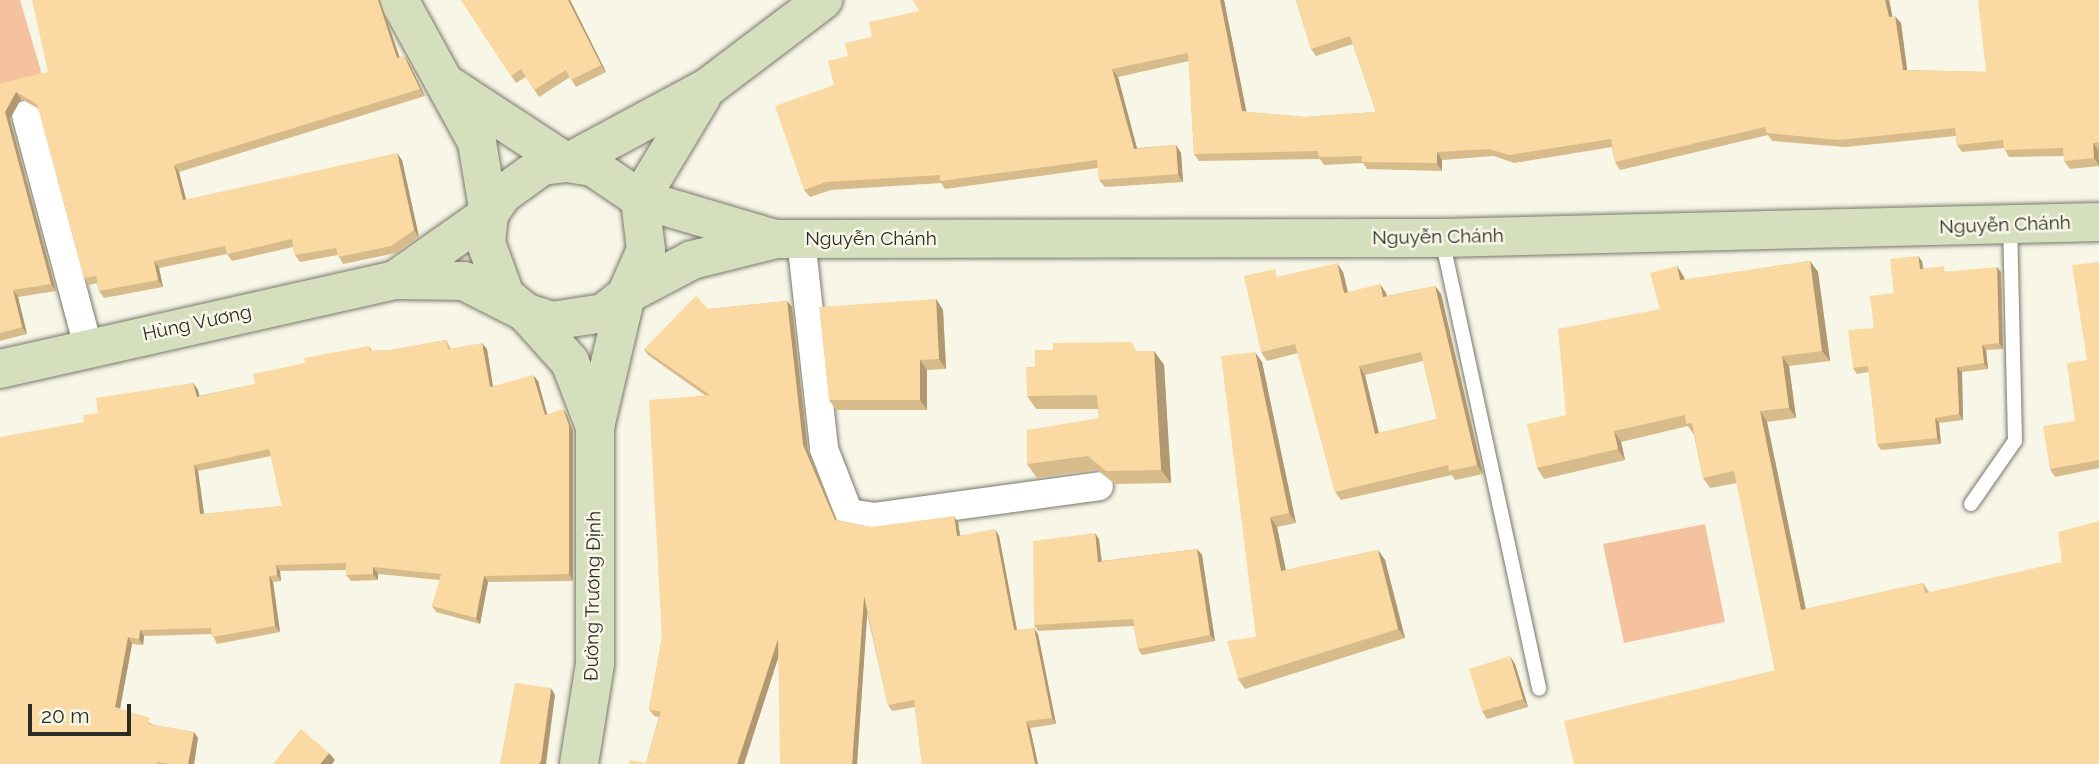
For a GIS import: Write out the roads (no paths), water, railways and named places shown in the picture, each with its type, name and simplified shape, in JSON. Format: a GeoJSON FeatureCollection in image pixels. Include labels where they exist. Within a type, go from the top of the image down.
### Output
{"type":"FeatureCollection","features":[{"type":"Feature","properties":{"kind":"main road"},"geometry":{"type":"LineString","coordinates":[[399,0],[477,142],[489,214],[491,271],[525,312]]}},
{"type":"Feature","properties":{"kind":"main road"},"geometry":{"type":"LineString","coordinates":[[395,280],[489,214],[520,177],[567,163],[707,88],[823,0]]}},
{"type":"Feature","properties":{"kind":"main road"},"geometry":{"type":"LineString","coordinates":[[448,85],[567,163],[593,167],[640,199],[788,239]]}},
{"type":"Feature","properties":{"kind":"main road"},"geometry":{"type":"LineString","coordinates":[[626,295],[646,250],[640,199],[707,88]]}},
{"type":"Feature","properties":{"kind":"main road","name":"Nguyễn Chánh"},"geometry":{"type":"LineString","coordinates":[[788,239],[1441,238],[2099,222]]}},
{"type":"Feature","properties":{"kind":"main road"},"geometry":{"type":"LineString","coordinates":[[395,280],[464,281],[525,312],[579,321],[692,260],[788,239]]}},
{"type":"Feature","properties":{"kind":"main road","name":"Hùng Vương"},"geometry":{"type":"LineString","coordinates":[[0,369],[88,346],[395,280]]}},
{"type":"Feature","properties":{"kind":"main road","name":"Đường Trương Định"},"geometry":{"type":"LineString","coordinates":[[579,764],[595,664],[595,426],[626,295]]}},
{"type":"Feature","properties":{"kind":"main road","name":"Đường Trương Định"},"geometry":{"type":"LineString","coordinates":[[525,312],[570,362],[595,426]]}},
{"type":"Feature","properties":{"kind":"street"},"geometry":{"type":"LineString","coordinates":[[26,116],[88,346]]}},
{"type":"Feature","properties":{"kind":"street"},"geometry":{"type":"LineString","coordinates":[[788,239],[824,449],[849,513],[874,517],[1099,486]]}},
{"type":"Feature","properties":{"kind":"lane"},"geometry":{"type":"LineString","coordinates":[[1972,503],[2015,441],[2010,226]]}},
{"type":"Feature","properties":{"kind":"lane"},"geometry":{"type":"LineString","coordinates":[[1441,238],[1539,689]]}}]}
